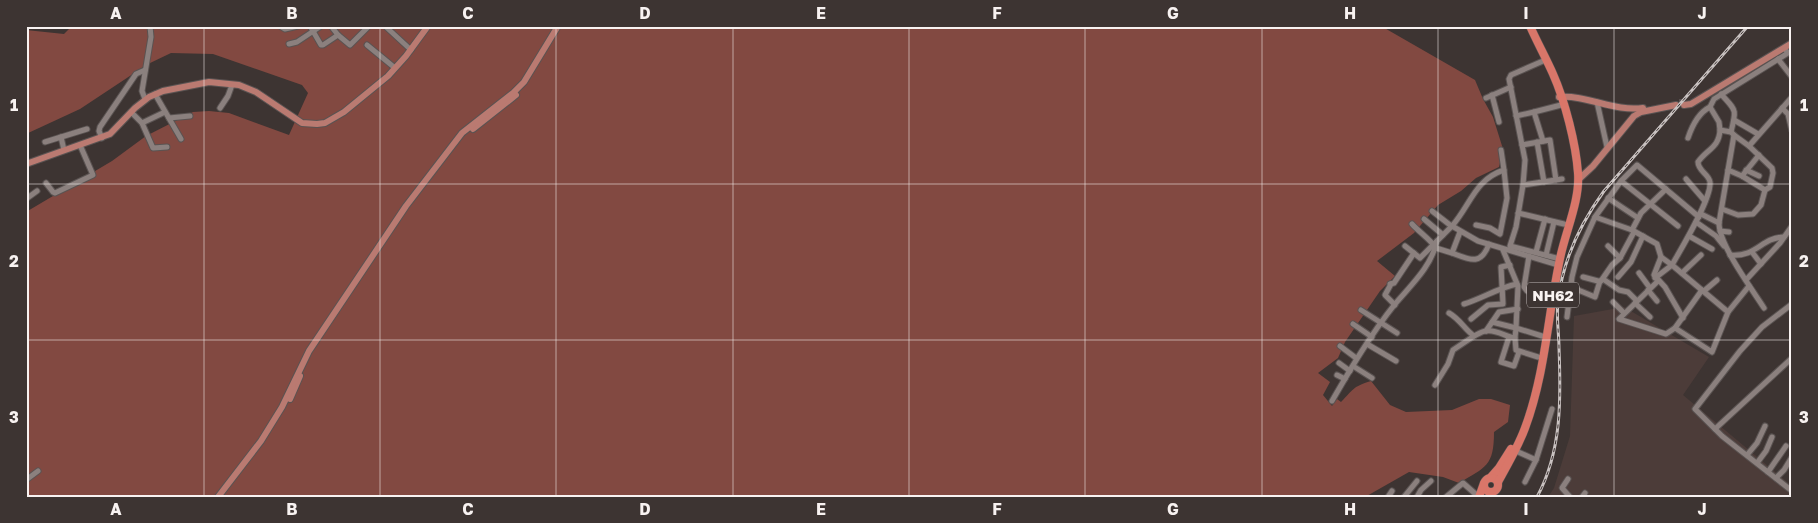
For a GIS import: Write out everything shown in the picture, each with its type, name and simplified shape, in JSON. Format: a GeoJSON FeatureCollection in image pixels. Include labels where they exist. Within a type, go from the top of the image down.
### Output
{"type":"FeatureCollection","features":[{"type":"Feature","properties":{"kind":"highway","name":"NH62"},"geometry":{"type":"LineString","coordinates":[[1494,480],[1519,433],[1528,402],[1555,261],[1572,189],[1573,175],[1561,100],[1526,26]]}},
{"type":"Feature","properties":{"kind":"highway","name":"NH62"},"geometry":{"type":"LineString","coordinates":[[1494,480],[1516,450],[1533,403],[1559,262],[1579,179],[1577,164],[1554,75],[1530,26]]}},
{"type":"Feature","properties":{"kind":"highway","name":"NH62"},"geometry":{"type":"LineString","coordinates":[[1479,497],[1486,479],[1494,480]]}},
{"type":"Feature","properties":{"kind":"highway","name":"NH62"},"geometry":{"type":"LineString","coordinates":[[1484,483],[1486,490],[1490,494],[1498,488],[1494,480]]}},
{"type":"Feature","properties":{"kind":"main road"},"geometry":{"type":"LineString","coordinates":[[218,497],[267,432],[309,352],[406,206],[462,133],[513,93],[524,82],[558,26]]}},
{"type":"Feature","properties":{"kind":"main road"},"geometry":{"type":"LineString","coordinates":[[223,497],[265,443],[285,408],[312,353],[409,208],[459,142],[527,85],[563,26]]}},
{"type":"Feature","properties":{"kind":"main road"},"geometry":{"type":"LineString","coordinates":[[26,164],[110,134],[145,99],[155,94],[209,82],[232,84],[256,92],[302,123],[325,123],[344,112],[395,68],[411,50],[424,28]]}},
{"type":"Feature","properties":{"kind":"main road"},"geometry":{"type":"LineString","coordinates":[[1579,179],[1593,166],[1629,120],[1638,113],[1695,100],[1790,45]]}},
{"type":"Feature","properties":{"kind":"main road"},"geometry":{"type":"LineString","coordinates":[[1561,100],[1597,102],[1628,110],[1681,103]]}},
{"type":"Feature","properties":{"kind":"street"},"geometry":{"type":"LineString","coordinates":[[145,99],[142,91],[151,37],[150,26]]}},
{"type":"Feature","properties":{"kind":"street"},"geometry":{"type":"LineString","coordinates":[[280,26],[285,29],[298,26]]}},
{"type":"Feature","properties":{"kind":"street"},"geometry":{"type":"LineString","coordinates":[[310,26],[321,45],[324,46],[338,35]]}},
{"type":"Feature","properties":{"kind":"street"},"geometry":{"type":"LineString","coordinates":[[289,44],[321,26]]}},
{"type":"Feature","properties":{"kind":"street"},"geometry":{"type":"LineString","coordinates":[[331,26],[350,45],[369,26]]}},
{"type":"Feature","properties":{"kind":"street"},"geometry":{"type":"LineString","coordinates":[[359,26],[363,32]]}},
{"type":"Feature","properties":{"kind":"street"},"geometry":{"type":"LineString","coordinates":[[385,26],[411,50]]}},
{"type":"Feature","properties":{"kind":"street"},"geometry":{"type":"LineString","coordinates":[[1688,138],[1696,120],[1704,110],[1710,107],[1714,99],[1788,53],[1790,45]]}},
{"type":"Feature","properties":{"kind":"street"},"geometry":{"type":"LineString","coordinates":[[367,46],[395,68]]}},
{"type":"Feature","properties":{"kind":"street"},"geometry":{"type":"LineString","coordinates":[[1778,59],[1792,77]]}},
{"type":"Feature","properties":{"kind":"street"},"geometry":{"type":"LineString","coordinates":[[1543,61],[1509,76],[1525,160],[1523,185],[1510,246],[1546,255],[1555,261]]}},
{"type":"Feature","properties":{"kind":"street"},"geometry":{"type":"LineString","coordinates":[[102,138],[98,131],[100,127],[136,74],[146,70]]}},
{"type":"Feature","properties":{"kind":"street"},"geometry":{"type":"LineString","coordinates":[[220,108],[228,96],[232,84]]}},
{"type":"Feature","properties":{"kind":"street"},"geometry":{"type":"LineString","coordinates":[[1486,98],[1511,87]]}},
{"type":"Feature","properties":{"kind":"street"},"geometry":{"type":"LineString","coordinates":[[155,94],[181,139]]}},
{"type":"Feature","properties":{"kind":"street"},"geometry":{"type":"LineString","coordinates":[[1721,94],[1734,107],[1734,120],[1719,223],[1720,231],[1746,280],[1764,308]]}},
{"type":"Feature","properties":{"kind":"street"},"geometry":{"type":"LineString","coordinates":[[1492,95],[1499,122]]}},
{"type":"Feature","properties":{"kind":"street"},"geometry":{"type":"LineString","coordinates":[[1749,146],[1792,97]]}},
{"type":"Feature","properties":{"kind":"street"},"geometry":{"type":"LineString","coordinates":[[1516,116],[1534,112],[1561,100]]}},
{"type":"Feature","properties":{"kind":"street"},"geometry":{"type":"LineString","coordinates":[[1597,102],[1608,147]]}},
{"type":"Feature","properties":{"kind":"street"},"geometry":{"type":"LineString","coordinates":[[1710,107],[1720,122],[1720,130],[1717,144],[1698,162],[1700,168],[1710,181],[1699,218],[1672,265],[1624,313],[1620,320],[1666,334],[1675,328],[1703,290],[1717,280]]}},
{"type":"Feature","properties":{"kind":"street"},"geometry":{"type":"LineString","coordinates":[[1782,108],[1788,114],[1791,128]]}},
{"type":"Feature","properties":{"kind":"street"},"geometry":{"type":"LineString","coordinates":[[131,112],[142,123],[153,148],[167,147]]}},
{"type":"Feature","properties":{"kind":"street"},"geometry":{"type":"LineString","coordinates":[[142,123],[165,112]]}},
{"type":"Feature","properties":{"kind":"street"},"geometry":{"type":"LineString","coordinates":[[1534,112],[1544,141]]}},
{"type":"Feature","properties":{"kind":"street"},"geometry":{"type":"LineString","coordinates":[[169,118],[190,116]]}},
{"type":"Feature","properties":{"kind":"street"},"geometry":{"type":"LineString","coordinates":[[1734,120],[1758,134]]}},
{"type":"Feature","properties":{"kind":"street"},"geometry":{"type":"LineString","coordinates":[[45,142],[87,129]]}},
{"type":"Feature","properties":{"kind":"street"},"geometry":{"type":"LineString","coordinates":[[1720,130],[1733,133],[1759,155],[1773,171],[1770,187],[1765,190],[1761,205],[1753,214],[1738,215],[1722,209]]}},
{"type":"Feature","properties":{"kind":"street"},"geometry":{"type":"LineString","coordinates":[[61,137],[64,150]]}},
{"type":"Feature","properties":{"kind":"street"},"geometry":{"type":"LineString","coordinates":[[1522,145],[1550,140],[1556,180]]}},
{"type":"Feature","properties":{"kind":"street"},"geometry":{"type":"LineString","coordinates":[[1537,142],[1544,182]]}},
{"type":"Feature","properties":{"kind":"street"},"geometry":{"type":"LineString","coordinates":[[46,183],[55,193],[93,175],[80,146]]}},
{"type":"Feature","properties":{"kind":"street"},"geometry":{"type":"LineString","coordinates":[[1501,150],[1507,198],[1500,234],[1501,248],[1517,284],[1516,350],[1538,357]]}},
{"type":"Feature","properties":{"kind":"street"},"geometry":{"type":"LineString","coordinates":[[1742,176],[1759,155]]}},
{"type":"Feature","properties":{"kind":"street"},"geometry":{"type":"LineString","coordinates":[[1567,317],[1577,257],[1595,216],[1621,181],[1637,165],[1699,218],[1730,255],[1744,256],[1771,240],[1784,238]]}},
{"type":"Feature","properties":{"kind":"street"},"geometry":{"type":"LineString","coordinates":[[1405,246],[1420,258],[1461,216],[1473,194],[1492,175],[1504,170]]}},
{"type":"Feature","properties":{"kind":"street"},"geometry":{"type":"LineString","coordinates":[[1728,170],[1765,190]]}},
{"type":"Feature","properties":{"kind":"street"},"geometry":{"type":"LineString","coordinates":[[1746,170],[1759,176]]}},
{"type":"Feature","properties":{"kind":"street"},"geometry":{"type":"LineString","coordinates":[[1523,185],[1562,179]]}},
{"type":"Feature","properties":{"kind":"street"},"geometry":{"type":"LineString","coordinates":[[1686,179],[1705,200]]}},
{"type":"Feature","properties":{"kind":"street"},"geometry":{"type":"LineString","coordinates":[[1621,181],[1678,226]]}},
{"type":"Feature","properties":{"kind":"street"},"geometry":{"type":"LineString","coordinates":[[1571,286],[1595,297],[1602,280],[1612,265],[1620,258],[1638,218],[1666,189]]}},
{"type":"Feature","properties":{"kind":"street"},"geometry":{"type":"LineString","coordinates":[[26,199],[37,191]]}},
{"type":"Feature","properties":{"kind":"street"},"geometry":{"type":"LineString","coordinates":[[1608,198],[1638,218]]}},
{"type":"Feature","properties":{"kind":"street"},"geometry":{"type":"LineString","coordinates":[[1432,211],[1460,232],[1478,241],[1529,256],[1555,261]]}},
{"type":"Feature","properties":{"kind":"street"},"geometry":{"type":"LineString","coordinates":[[1518,212],[1564,224]]}},
{"type":"Feature","properties":{"kind":"street"},"geometry":{"type":"LineString","coordinates":[[1595,216],[1633,231],[1657,244],[1661,257],[1728,312]]}},
{"type":"Feature","properties":{"kind":"street"},"geometry":{"type":"LineString","coordinates":[[1699,218],[1719,223]]}},
{"type":"Feature","properties":{"kind":"street"},"geometry":{"type":"LineString","coordinates":[[1424,219],[1443,235]]}},
{"type":"Feature","properties":{"kind":"street"},"geometry":{"type":"LineString","coordinates":[[1536,252],[1545,219]]}},
{"type":"Feature","properties":{"kind":"street"},"geometry":{"type":"LineString","coordinates":[[1546,255],[1554,222]]}},
{"type":"Feature","properties":{"kind":"street"},"geometry":{"type":"LineString","coordinates":[[1412,224],[1420,233],[1435,244],[1452,253],[1473,260],[1484,255],[1489,244]]}},
{"type":"Feature","properties":{"kind":"street"},"geometry":{"type":"LineString","coordinates":[[1476,225],[1490,228],[1500,234]]}},
{"type":"Feature","properties":{"kind":"street"},"geometry":{"type":"LineString","coordinates":[[1746,280],[1784,238],[1792,226]]}},
{"type":"Feature","properties":{"kind":"street"},"geometry":{"type":"LineString","coordinates":[[1720,231],[1729,232]]}},
{"type":"Feature","properties":{"kind":"street"},"geometry":{"type":"LineString","coordinates":[[1452,253],[1460,232]]}},
{"type":"Feature","properties":{"kind":"street"},"geometry":{"type":"LineString","coordinates":[[1618,277],[1631,262],[1643,236]]}},
{"type":"Feature","properties":{"kind":"street"},"geometry":{"type":"LineString","coordinates":[[1689,236],[1712,248]]}},
{"type":"Feature","properties":{"kind":"street"},"geometry":{"type":"LineString","coordinates":[[1332,401],[1356,358],[1395,305],[1422,274],[1435,244]]}},
{"type":"Feature","properties":{"kind":"street"},"geometry":{"type":"LineString","coordinates":[[1608,246],[1620,258]]}},
{"type":"Feature","properties":{"kind":"street"},"geometry":{"type":"LineString","coordinates":[[1752,252],[1761,264]]}},
{"type":"Feature","properties":{"kind":"street"},"geometry":{"type":"LineString","coordinates":[[1395,305],[1385,295],[1390,284],[1394,283],[1414,254]]}},
{"type":"Feature","properties":{"kind":"street"},"geometry":{"type":"LineString","coordinates":[[1682,273],[1702,254]]}},
{"type":"Feature","properties":{"kind":"street"},"geometry":{"type":"LineString","coordinates":[[1529,256],[1524,287],[1527,291],[1548,296]]}},
{"type":"Feature","properties":{"kind":"street"},"geometry":{"type":"LineString","coordinates":[[1661,257],[1655,271],[1657,280],[1665,287],[1683,318]]}},
{"type":"Feature","properties":{"kind":"street"},"geometry":{"type":"LineString","coordinates":[[1471,319],[1488,305],[1503,304],[1501,267],[1510,265]]}},
{"type":"Feature","properties":{"kind":"street"},"geometry":{"type":"LineString","coordinates":[[1639,273],[1658,301]]}},
{"type":"Feature","properties":{"kind":"street"},"geometry":{"type":"LineString","coordinates":[[1583,278],[1602,280],[1619,290],[1628,292],[1650,317]]}},
{"type":"Feature","properties":{"kind":"street"},"geometry":{"type":"LineString","coordinates":[[1464,304],[1484,297],[1503,287],[1517,284]]}},
{"type":"Feature","properties":{"kind":"street"},"geometry":{"type":"LineString","coordinates":[[1675,328],[1712,352],[1728,312],[1750,286]]}},
{"type":"Feature","properties":{"kind":"street"},"geometry":{"type":"LineString","coordinates":[[1613,302],[1624,313]]}},
{"type":"Feature","properties":{"kind":"street"},"geometry":{"type":"LineString","coordinates":[[1496,304],[1499,312]]}},
{"type":"Feature","properties":{"kind":"street"},"geometry":{"type":"LineString","coordinates":[[1792,304],[1762,327],[1740,351],[1696,407],[1696,411],[1715,430],[1792,491]]}},
{"type":"Feature","properties":{"kind":"street"},"geometry":{"type":"LineString","coordinates":[[1486,331],[1499,312],[1518,309]]}},
{"type":"Feature","properties":{"kind":"street"},"geometry":{"type":"LineString","coordinates":[[1360,310],[1397,333]]}},
{"type":"Feature","properties":{"kind":"street"},"geometry":{"type":"LineString","coordinates":[[1449,313],[1460,320],[1474,336]]}},
{"type":"Feature","properties":{"kind":"street"},"geometry":{"type":"LineString","coordinates":[[1492,322],[1542,336]]}},
{"type":"Feature","properties":{"kind":"street"},"geometry":{"type":"LineString","coordinates":[[1353,324],[1372,337]]}},
{"type":"Feature","properties":{"kind":"street"},"geometry":{"type":"LineString","coordinates":[[1435,385],[1448,364],[1453,350],[1474,336],[1486,331],[1498,332],[1515,338]]}},
{"type":"Feature","properties":{"kind":"street"},"geometry":{"type":"LineString","coordinates":[[1509,337],[1501,362],[1514,366],[1519,352]]}},
{"type":"Feature","properties":{"kind":"street"},"geometry":{"type":"LineString","coordinates":[[1367,344],[1396,361]]}},
{"type":"Feature","properties":{"kind":"street"},"geometry":{"type":"LineString","coordinates":[[1340,346],[1356,358]]}},
{"type":"Feature","properties":{"kind":"street"},"geometry":{"type":"LineString","coordinates":[[1715,430],[1792,358]]}},
{"type":"Feature","properties":{"kind":"street"},"geometry":{"type":"LineString","coordinates":[[1339,364],[1372,378]]}},
{"type":"Feature","properties":{"kind":"street"},"geometry":{"type":"LineString","coordinates":[[1337,375],[1344,379]]}},
{"type":"Feature","properties":{"kind":"street"},"geometry":{"type":"LineString","coordinates":[[1526,482],[1536,460],[1552,409]]}},
{"type":"Feature","properties":{"kind":"street"},"geometry":{"type":"LineString","coordinates":[[1747,455],[1757,443],[1764,426]]}},
{"type":"Feature","properties":{"kind":"street"},"geometry":{"type":"LineString","coordinates":[[1756,463],[1768,448],[1772,437]]}},
{"type":"Feature","properties":{"kind":"street"},"geometry":{"type":"LineString","coordinates":[[1768,472],[1786,446]]}},
{"type":"Feature","properties":{"kind":"street"},"geometry":{"type":"LineString","coordinates":[[1516,450],[1536,460]]}},
{"type":"Feature","properties":{"kind":"street"},"geometry":{"type":"LineString","coordinates":[[1776,478],[1784,470],[1792,457]]}},
{"type":"Feature","properties":{"kind":"street"},"geometry":{"type":"LineString","coordinates":[[26,480],[38,471]]}},
{"type":"Feature","properties":{"kind":"street"},"geometry":{"type":"LineString","coordinates":[[1568,479],[1562,488],[1570,497]]}},
{"type":"Feature","properties":{"kind":"street"},"geometry":{"type":"LineString","coordinates":[[1404,497],[1417,481]]}},
{"type":"Feature","properties":{"kind":"street"},"geometry":{"type":"LineString","coordinates":[[1417,497],[1421,490],[1431,481]]}},
{"type":"Feature","properties":{"kind":"street"},"geometry":{"type":"LineString","coordinates":[[1446,497],[1463,483],[1479,497]]}},
{"type":"Feature","properties":{"kind":"street"},"geometry":{"type":"LineString","coordinates":[[1388,497],[1392,492]]}},
{"type":"Feature","properties":{"kind":"shaded area"},"geometry":{"type":"Polygon","coordinates":[[[72,26],[1381,26],[1475,80],[1493,117],[1503,149],[1499,167],[1476,178],[1461,191],[1438,205],[1414,233],[1377,261],[1395,276],[1380,291],[1345,342],[1338,358],[1318,373],[1330,382],[1323,395],[1332,406],[1337,399],[1341,402],[1351,391],[1371,381],[1390,405],[1406,412],[1452,410],[1479,399],[1491,399],[1510,405],[1508,422],[1494,432],[1494,443],[1487,464],[1459,483],[1443,477],[1409,472],[1365,497],[26,497],[26,212],[112,161],[146,136],[193,112],[229,113],[289,135],[308,93],[302,85],[213,54],[171,53],[148,64],[80,109],[26,134],[26,30],[64,34],[72,26]]]}},
{"type":"Feature","properties":{"kind":"shaded area"},"geometry":{"type":"Polygon","coordinates":[[[1624,307],[1709,357],[1683,395],[1792,486],[1792,497],[1548,497],[1554,488],[1570,436],[1574,316],[1624,307]]]}},
{"type":"Feature","properties":{"kind":"tunnel"},"geometry":{"type":"LineString","coordinates":[[1679,102],[1686,102]]}},
{"type":"Feature","properties":{"kind":"railway"},"geometry":{"type":"LineString","coordinates":[[1537,497],[1551,461],[1558,424],[1560,386],[1557,308],[1560,288],[1568,258],[1580,230],[1604,191],[1748,26]]}}]}
